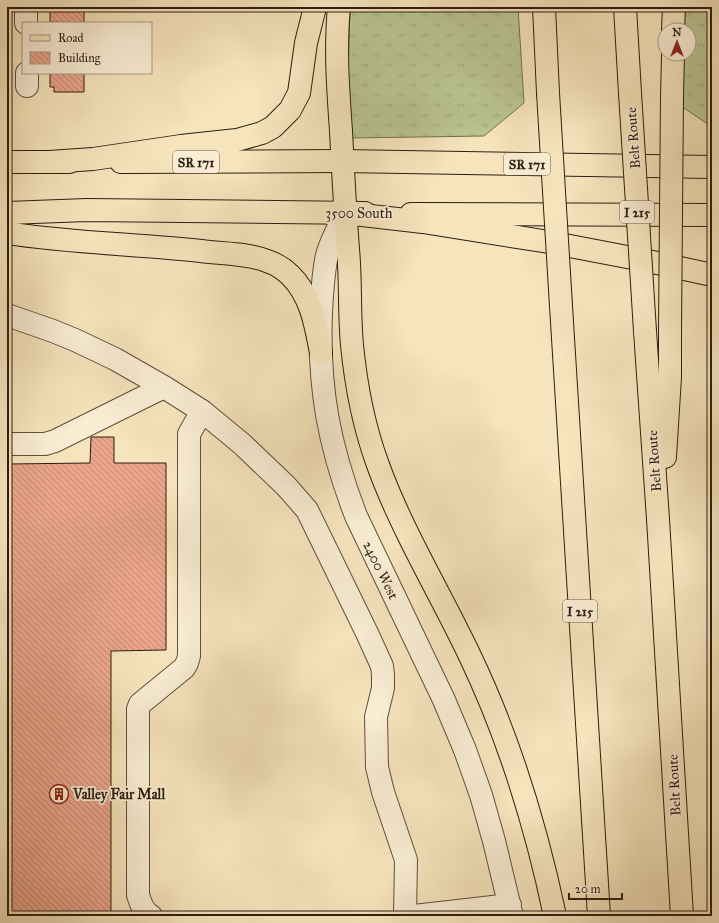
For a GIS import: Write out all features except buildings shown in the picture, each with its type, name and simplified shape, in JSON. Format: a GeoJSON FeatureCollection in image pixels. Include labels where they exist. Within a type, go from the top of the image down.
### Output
{"type":"FeatureCollection","features":[{"type":"Feature","properties":{"kind":"main road"},"geometry":{"type":"LineString","coordinates":[[49,162],[93,159],[174,147],[237,140],[262,133],[273,127],[290,110],[300,93],[306,44],[315,7]]}},
{"type":"Feature","properties":{"kind":"main road"},"geometry":{"type":"LineString","coordinates":[[339,7],[336,54],[345,213],[349,254],[352,343],[358,390],[369,436],[389,494],[470,655],[490,701],[523,793],[537,839],[555,916]]}},
{"type":"Feature","properties":{"kind":"main road","name":"I 215"},"geometry":{"type":"LineString","coordinates":[[544,7],[548,93],[599,916]]}},
{"type":"Feature","properties":{"kind":"main road","name":"Belt Route"},"geometry":{"type":"LineString","coordinates":[[625,7],[682,916]]}},
{"type":"Feature","properties":{"kind":"main road"},"geometry":{"type":"LineString","coordinates":[[673,22],[674,7]]}},
{"type":"Feature","properties":{"kind":"main road"},"geometry":{"type":"LineString","coordinates":[[658,519],[668,424],[673,62]]}},
{"type":"Feature","properties":{"kind":"main road","name":"SR 171"},"geometry":{"type":"LineString","coordinates":[[7,162],[343,162],[712,166]]}},
{"type":"Feature","properties":{"kind":"main road","name":"3500 South"},"geometry":{"type":"LineString","coordinates":[[7,213],[87,210],[712,215]]}},
{"type":"Feature","properties":{"kind":"main road"},"geometry":{"type":"LineString","coordinates":[[345,213],[423,222],[549,242],[712,275]]}},
{"type":"Feature","properties":{"kind":"main road"},"geometry":{"type":"LineString","coordinates":[[7,233],[74,241],[184,249],[254,257],[268,261],[279,266],[290,274],[298,283],[304,294],[314,321],[321,353]]}},
{"type":"Feature","properties":{"kind":"street"},"geometry":{"type":"LineString","coordinates":[[26,7],[26,22]]}},
{"type":"Feature","properties":{"kind":"street","name":"2400 West"},"geometry":{"type":"LineString","coordinates":[[345,213],[327,254],[322,304],[322,388],[327,422],[344,487],[356,516],[444,700],[465,750],[481,795],[511,911]]}},
{"type":"Feature","properties":{"kind":"street"},"geometry":{"type":"LineString","coordinates":[[7,315],[53,331],[115,359],[202,411],[262,462],[307,510],[368,633],[382,666],[384,675],[383,688],[376,717],[377,767],[383,792],[406,860],[405,916]]}},
{"type":"Feature","properties":{"kind":"street"},"geometry":{"type":"LineString","coordinates":[[7,444],[45,444],[55,441],[164,387]]}},
{"type":"Feature","properties":{"kind":"street"},"geometry":{"type":"LineString","coordinates":[[151,916],[146,913],[141,905],[138,895],[138,709],[140,704],[184,668],[188,659],[189,434],[202,411]]}},
{"type":"Feature","properties":{"kind":"street"},"geometry":{"type":"LineString","coordinates":[[414,916],[511,911]]}},
{"type":"Feature","properties":{"kind":"green space"},"geometry":{"type":"Polygon","coordinates":[[[350,7],[518,7],[524,103],[484,136],[351,138],[348,76],[350,7]]]}},
{"type":"Feature","properties":{"kind":"green space"},"geometry":{"type":"Polygon","coordinates":[[[684,7],[712,7],[712,127],[681,106],[682,62],[697,62],[697,22],[683,22],[684,7]]]}},
{"type":"Feature","properties":{"kind":"place","name":"Valley Fair Mall"},"geometry":{"type":"Point","coordinates":[59,794]}}]}
